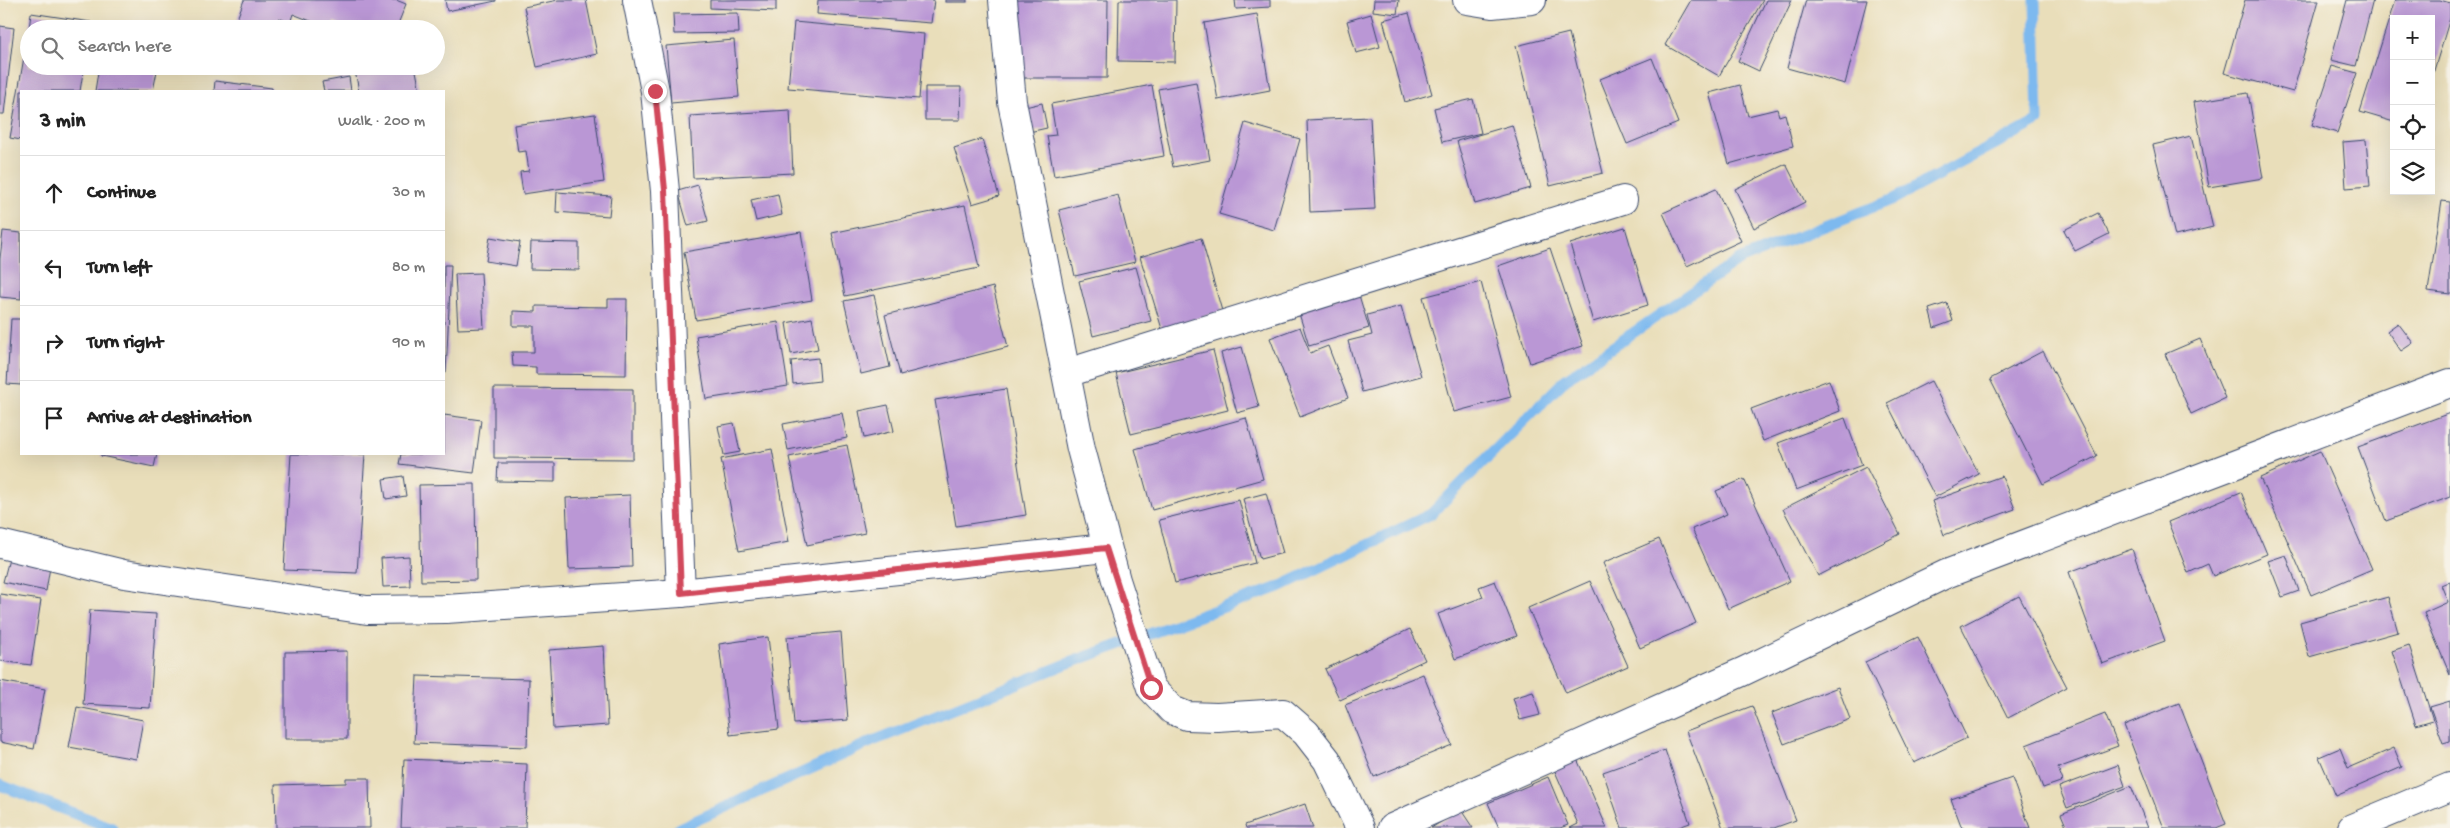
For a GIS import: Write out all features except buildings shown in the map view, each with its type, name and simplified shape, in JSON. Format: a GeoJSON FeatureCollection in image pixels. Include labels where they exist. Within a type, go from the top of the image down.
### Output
{"type":"FeatureCollection","features":[{"type":"Feature","properties":{"kind":"street"},"geometry":{"type":"LineString","coordinates":[[637,0],[655,91],[665,190],[681,593]]}},
{"type":"Feature","properties":{"kind":"street"},"geometry":{"type":"LineString","coordinates":[[1003,0],[1012,102],[1081,449],[1106,548],[1151,688],[1172,710],[1187,716],[1217,717],[1283,713],[1306,733],[1327,760],[1360,828]]}},
{"type":"Feature","properties":{"kind":"street"},"geometry":{"type":"LineString","coordinates":[[1467,0],[1492,4],[1532,0]]}},
{"type":"Feature","properties":{"kind":"street"},"geometry":{"type":"LineString","coordinates":[[1067,373],[1623,200]]}},
{"type":"Feature","properties":{"kind":"street"},"geometry":{"type":"LineString","coordinates":[[1392,828],[1742,672],[1946,574],[2450,383]]}},
{"type":"Feature","properties":{"kind":"street"},"geometry":{"type":"LineString","coordinates":[[0,544],[124,574],[367,610],[446,609],[681,593],[1106,548]]}},
{"type":"Feature","properties":{"kind":"street"},"geometry":{"type":"LineString","coordinates":[[2352,828],[2450,787]]}},
{"type":"Feature","properties":{"kind":"waterway"},"geometry":{"type":"LineString","coordinates":[[679,828],[873,741],[1069,663],[1279,587],[1431,514],[1566,379],[1739,260],[1894,199],[2038,121],[2035,0]]}},
{"type":"Feature","properties":{"kind":"waterway"},"geometry":{"type":"LineString","coordinates":[[0,785],[112,828]]}},
{"type":"Feature","properties":{"kind":"route"},"geometry":{"type":"LineString","coordinates":[[655,91],[665,190],[668,309],[681,593],[1106,548],[1151,688]]}}]}
